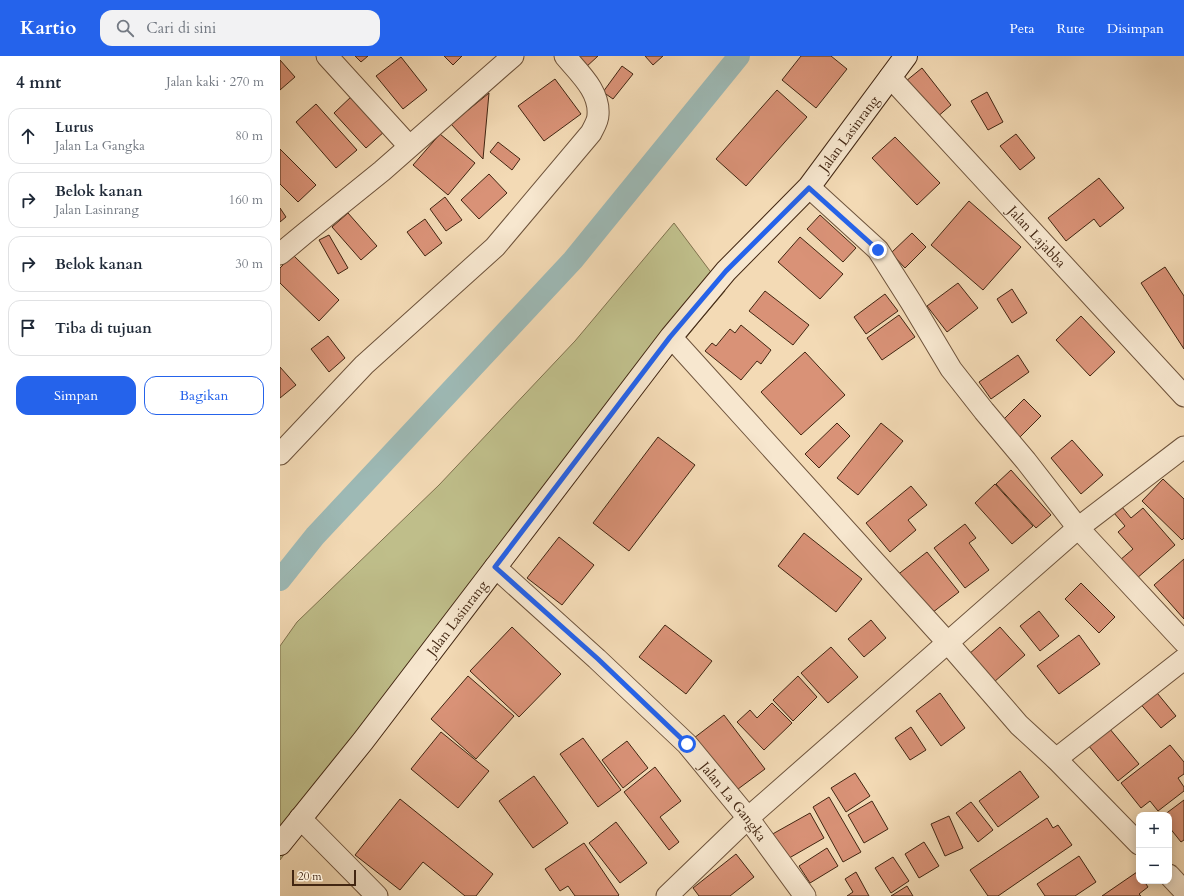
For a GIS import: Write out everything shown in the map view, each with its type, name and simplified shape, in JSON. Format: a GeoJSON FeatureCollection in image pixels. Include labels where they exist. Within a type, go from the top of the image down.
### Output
{"type":"FeatureCollection","features":[{"type":"Feature","properties":{"kind":"street"},"geometry":{"type":"LineString","coordinates":[[327,56],[409,146]]}},
{"type":"Feature","properties":{"kind":"street"},"geometry":{"type":"LineString","coordinates":[[280,254],[409,146],[513,56]]}},
{"type":"Feature","properties":{"kind":"street"},"geometry":{"type":"LineString","coordinates":[[280,454],[364,365],[495,248],[591,133],[598,115],[597,100],[586,81],[565,56]]}},
{"type":"Feature","properties":{"kind":"street","name":"Jalan Lasinrang"},"geometry":{"type":"LineString","coordinates":[[280,844],[363,741],[670,337],[726,271],[809,188],[906,56]]}},
{"type":"Feature","properties":{"kind":"street","name":"Jalan Lajabba"},"geometry":{"type":"LineString","coordinates":[[890,77],[1184,396]]}},
{"type":"Feature","properties":{"kind":"street"},"geometry":{"type":"LineString","coordinates":[[809,188],[878,250],[912,302],[951,369],[1078,528],[1184,642]]}},
{"type":"Feature","properties":{"kind":"street"},"geometry":{"type":"LineString","coordinates":[[670,337],[948,643],[1019,725],[1056,759],[1136,841]]}},
{"type":"Feature","properties":{"kind":"street"},"geometry":{"type":"LineString","coordinates":[[667,896],[748,818],[1078,528],[1184,448]]}},
{"type":"Feature","properties":{"kind":"street","name":"Jalan La Gangka"},"geometry":{"type":"LineString","coordinates":[[495,567],[598,659],[687,744],[748,818],[805,896]]}},
{"type":"Feature","properties":{"kind":"street"},"geometry":{"type":"LineString","coordinates":[[1056,759],[1184,659]]}},
{"type":"Feature","properties":{"kind":"street"},"geometry":{"type":"LineString","coordinates":[[300,818],[377,896]]}},
{"type":"Feature","properties":{"kind":"street"},"geometry":{"type":"LineString","coordinates":[[1172,878],[1184,891]]}},
{"type":"Feature","properties":{"kind":"shaded area"},"geometry":{"type":"Polygon","coordinates":[[[674,223],[725,291],[645,388],[368,744],[280,860],[280,646],[297,622],[439,485],[575,341],[674,223]]]}},
{"type":"Feature","properties":{"kind":"building"},"geometry":{"type":"Polygon","coordinates":[[[355,56],[368,56],[361,62],[355,56]]]}},
{"type":"Feature","properties":{"kind":"building"},"geometry":{"type":"Polygon","coordinates":[[[444,56],[462,56],[453,65],[444,56]]]}},
{"type":"Feature","properties":{"kind":"building"},"geometry":{"type":"Polygon","coordinates":[[[574,56],[598,56],[585,68],[574,56]]]}},
{"type":"Feature","properties":{"kind":"building"},"geometry":{"type":"Polygon","coordinates":[[[645,56],[663,56],[653,65],[645,56]]]}},
{"type":"Feature","properties":{"kind":"building"},"geometry":{"type":"Polygon","coordinates":[[[801,56],[831,56],[847,69],[816,108],[782,80],[801,56]]]}},
{"type":"Feature","properties":{"kind":"building"},"geometry":{"type":"Polygon","coordinates":[[[401,57],[427,90],[403,109],[376,76],[401,57]]]}},
{"type":"Feature","properties":{"kind":"building"},"geometry":{"type":"Polygon","coordinates":[[[280,60],[295,77],[280,90],[280,60]]]}},
{"type":"Feature","properties":{"kind":"building"},"geometry":{"type":"Polygon","coordinates":[[[622,66],[633,74],[613,99],[603,92],[622,66]]]}},
{"type":"Feature","properties":{"kind":"building"},"geometry":{"type":"Polygon","coordinates":[[[922,68],[951,105],[936,118],[906,81],[922,68]]]}},
{"type":"Feature","properties":{"kind":"building"},"geometry":{"type":"Polygon","coordinates":[[[555,79],[581,114],[544,141],[518,106],[555,79]]]}},
{"type":"Feature","properties":{"kind":"building"},"geometry":{"type":"Polygon","coordinates":[[[777,90],[807,117],[746,186],[716,159],[777,90]]]}},
{"type":"Feature","properties":{"kind":"building"},"geometry":{"type":"Polygon","coordinates":[[[987,92],[1003,122],[988,130],[971,101],[987,92]]]}},
{"type":"Feature","properties":{"kind":"building"},"geometry":{"type":"Polygon","coordinates":[[[489,93],[483,159],[451,124],[489,93]]]}},
{"type":"Feature","properties":{"kind":"building"},"geometry":{"type":"Polygon","coordinates":[[[353,95],[385,131],[366,148],[334,113],[353,95]]]}},
{"type":"Feature","properties":{"kind":"building"},"geometry":{"type":"Polygon","coordinates":[[[316,104],[357,150],[336,168],[296,122],[316,104]]]}},
{"type":"Feature","properties":{"kind":"building"},"geometry":{"type":"Polygon","coordinates":[[[440,134],[475,163],[448,195],[413,165],[440,134]]]}},
{"type":"Feature","properties":{"kind":"building"},"geometry":{"type":"Polygon","coordinates":[[[1016,134],[1035,158],[1020,170],[1000,146],[1016,134]]]}},
{"type":"Feature","properties":{"kind":"building"},"geometry":{"type":"Polygon","coordinates":[[[895,137],[940,183],[917,205],[872,158],[895,137]]]}},
{"type":"Feature","properties":{"kind":"building"},"geometry":{"type":"Polygon","coordinates":[[[498,142],[520,159],[512,170],[490,152],[498,142]]]}},
{"type":"Feature","properties":{"kind":"building"},"geometry":{"type":"Polygon","coordinates":[[[280,149],[316,185],[298,202],[280,184],[280,149]]]}},
{"type":"Feature","properties":{"kind":"building"},"geometry":{"type":"Polygon","coordinates":[[[489,174],[507,193],[479,219],[461,200],[489,174]]]}},
{"type":"Feature","properties":{"kind":"building"},"geometry":{"type":"Polygon","coordinates":[[[1099,178],[1124,208],[1100,227],[1094,219],[1066,241],[1048,218],[1099,178]]]}},
{"type":"Feature","properties":{"kind":"building"},"geometry":{"type":"Polygon","coordinates":[[[445,197],[462,220],[446,231],[430,209],[445,197]]]}},
{"type":"Feature","properties":{"kind":"building"},"geometry":{"type":"Polygon","coordinates":[[[969,201],[1021,247],[983,290],[931,245],[969,201]]]}},
{"type":"Feature","properties":{"kind":"building"},"geometry":{"type":"Polygon","coordinates":[[[280,208],[286,217],[280,222],[280,208]]]}},
{"type":"Feature","properties":{"kind":"building"},"geometry":{"type":"Polygon","coordinates":[[[348,213],[377,246],[361,260],[332,227],[348,213]]]}},
{"type":"Feature","properties":{"kind":"building"},"geometry":{"type":"Polygon","coordinates":[[[820,215],[856,248],[843,262],[807,229],[820,215]]]}},
{"type":"Feature","properties":{"kind":"building"},"geometry":{"type":"Polygon","coordinates":[[[425,219],[442,243],[425,256],[407,232],[425,219]]]}},
{"type":"Feature","properties":{"kind":"building"},"geometry":{"type":"Polygon","coordinates":[[[912,233],[926,247],[905,268],[891,253],[912,233]]]}},
{"type":"Feature","properties":{"kind":"building"},"geometry":{"type":"Polygon","coordinates":[[[329,235],[348,268],[338,274],[319,240],[329,235]]]}},
{"type":"Feature","properties":{"kind":"building"},"geometry":{"type":"Polygon","coordinates":[[[800,237],[843,274],[820,299],[778,262],[800,237]]]}},
{"type":"Feature","properties":{"kind":"building"},"geometry":{"type":"Polygon","coordinates":[[[293,255],[339,300],[319,321],[280,283],[280,268],[293,255]]]}},
{"type":"Feature","properties":{"kind":"building"},"geometry":{"type":"Polygon","coordinates":[[[1165,267],[1184,296],[1184,349],[1141,283],[1165,267]]]}},
{"type":"Feature","properties":{"kind":"building"},"geometry":{"type":"Polygon","coordinates":[[[958,283],[978,308],[947,332],[927,306],[958,283]]]}},
{"type":"Feature","properties":{"kind":"building"},"geometry":{"type":"Polygon","coordinates":[[[1012,289],[1027,313],[1012,323],[997,299],[1012,289]]]}},
{"type":"Feature","properties":{"kind":"building"},"geometry":{"type":"Polygon","coordinates":[[[765,291],[809,325],[793,345],[749,311],[765,291]]]}},
{"type":"Feature","properties":{"kind":"building"},"geometry":{"type":"Polygon","coordinates":[[[885,294],[898,311],[866,334],[854,317],[885,294]]]}},
{"type":"Feature","properties":{"kind":"building"},"geometry":{"type":"Polygon","coordinates":[[[899,315],[915,337],[882,360],[867,338],[899,315]]]}},
{"type":"Feature","properties":{"kind":"building"},"geometry":{"type":"Polygon","coordinates":[[[1081,316],[1115,352],[1090,376],[1056,340],[1081,316]]]}},
{"type":"Feature","properties":{"kind":"building"},"geometry":{"type":"Polygon","coordinates":[[[741,325],[771,350],[761,364],[757,361],[741,380],[705,351],[712,343],[716,346],[730,329],[735,333],[741,325]]]}},
{"type":"Feature","properties":{"kind":"building"},"geometry":{"type":"Polygon","coordinates":[[[328,336],[345,358],[329,372],[311,349],[328,336]]]}},
{"type":"Feature","properties":{"kind":"building"},"geometry":{"type":"Polygon","coordinates":[[[805,352],[845,395],[801,435],[761,392],[805,352]]]}},
{"type":"Feature","properties":{"kind":"building"},"geometry":{"type":"Polygon","coordinates":[[[1018,355],[1029,372],[991,399],[979,382],[1018,355]]]}},
{"type":"Feature","properties":{"kind":"building"},"geometry":{"type":"Polygon","coordinates":[[[280,367],[296,385],[280,398],[280,367]]]}},
{"type":"Feature","properties":{"kind":"building"},"geometry":{"type":"Polygon","coordinates":[[[1024,399],[1041,416],[1018,439],[1001,422],[1024,399]]]}},
{"type":"Feature","properties":{"kind":"building"},"geometry":{"type":"Polygon","coordinates":[[[837,423],[850,436],[819,468],[805,454],[837,423]]]}},
{"type":"Feature","properties":{"kind":"building"},"geometry":{"type":"Polygon","coordinates":[[[881,423],[903,441],[858,495],[837,478],[881,423]]]}},
{"type":"Feature","properties":{"kind":"building"},"geometry":{"type":"Polygon","coordinates":[[[658,437],[695,465],[629,551],[593,523],[658,437]]]}},
{"type":"Feature","properties":{"kind":"building"},"geometry":{"type":"Polygon","coordinates":[[[1072,440],[1103,475],[1081,494],[1051,458],[1072,440]]]}},
{"type":"Feature","properties":{"kind":"building"},"geometry":{"type":"Polygon","coordinates":[[[1011,470],[1051,515],[1036,528],[996,484],[1011,470]]]}},
{"type":"Feature","properties":{"kind":"building"},"geometry":{"type":"Polygon","coordinates":[[[1163,479],[1184,499],[1184,538],[1182,540],[1142,501],[1163,479]]]}},
{"type":"Feature","properties":{"kind":"building"},"geometry":{"type":"Polygon","coordinates":[[[995,484],[1033,526],[1012,544],[975,503],[995,484]]]}},
{"type":"Feature","properties":{"kind":"building"},"geometry":{"type":"Polygon","coordinates":[[[911,486],[927,505],[908,520],[916,530],[890,552],[866,523],[911,486]]]}},
{"type":"Feature","properties":{"kind":"building"},"geometry":{"type":"Polygon","coordinates":[[[1122,507],[1131,518],[1143,508],[1175,545],[1136,579],[1120,560],[1133,549],[1118,532],[1125,526],[1114,513],[1122,507]]]}},
{"type":"Feature","properties":{"kind":"building"},"geometry":{"type":"Polygon","coordinates":[[[965,524],[976,538],[969,543],[989,570],[965,588],[934,548],[965,524]]]}},
{"type":"Feature","properties":{"kind":"building"},"geometry":{"type":"Polygon","coordinates":[[[804,533],[862,579],[836,612],[778,566],[804,533]]]}},
{"type":"Feature","properties":{"kind":"building"},"geometry":{"type":"Polygon","coordinates":[[[559,537],[594,565],[562,605],[527,578],[559,537]]]}},
{"type":"Feature","properties":{"kind":"building"},"geometry":{"type":"Polygon","coordinates":[[[927,552],[959,592],[928,616],[896,576],[927,552]]]}},
{"type":"Feature","properties":{"kind":"building"},"geometry":{"type":"Polygon","coordinates":[[[1184,559],[1184,619],[1154,585],[1184,559]]]}},
{"type":"Feature","properties":{"kind":"building"},"geometry":{"type":"Polygon","coordinates":[[[1081,583],[1115,617],[1099,633],[1065,599],[1081,583]]]}},
{"type":"Feature","properties":{"kind":"building"},"geometry":{"type":"Polygon","coordinates":[[[1039,611],[1059,636],[1040,651],[1020,626],[1039,611]]]}},
{"type":"Feature","properties":{"kind":"building"},"geometry":{"type":"Polygon","coordinates":[[[871,620],[886,638],[864,657],[848,639],[871,620]]]}},
{"type":"Feature","properties":{"kind":"building"},"geometry":{"type":"Polygon","coordinates":[[[665,625],[712,661],[686,694],[639,657],[665,625]]]}},
{"type":"Feature","properties":{"kind":"building"},"geometry":{"type":"Polygon","coordinates":[[[512,627],[561,674],[519,717],[470,671],[512,627]]]}},
{"type":"Feature","properties":{"kind":"building"},"geometry":{"type":"Polygon","coordinates":[[[1000,627],[1025,655],[994,682],[969,654],[1000,627]]]}},
{"type":"Feature","properties":{"kind":"building"},"geometry":{"type":"Polygon","coordinates":[[[1079,635],[1100,664],[1059,694],[1037,666],[1079,635]]]}},
{"type":"Feature","properties":{"kind":"building"},"geometry":{"type":"Polygon","coordinates":[[[831,647],[858,677],[828,703],[801,673],[831,647]]]}},
{"type":"Feature","properties":{"kind":"building"},"geometry":{"type":"Polygon","coordinates":[[[468,676],[514,716],[476,759],[431,719],[468,676]]]}},
{"type":"Feature","properties":{"kind":"building"},"geometry":{"type":"Polygon","coordinates":[[[798,676],[817,697],[793,721],[773,700],[798,676]]]}},
{"type":"Feature","properties":{"kind":"building"},"geometry":{"type":"Polygon","coordinates":[[[1153,688],[1176,716],[1161,728],[1138,701],[1153,688]]]}},
{"type":"Feature","properties":{"kind":"building"},"geometry":{"type":"Polygon","coordinates":[[[940,693],[965,728],[941,746],[916,711],[940,693]]]}},
{"type":"Feature","properties":{"kind":"building"},"geometry":{"type":"Polygon","coordinates":[[[772,703],[792,723],[764,750],[737,722],[750,710],[757,718],[772,703]]]}},
{"type":"Feature","properties":{"kind":"building"},"geometry":{"type":"Polygon","coordinates":[[[724,715],[765,769],[734,792],[694,738],[724,715]]]}},
{"type":"Feature","properties":{"kind":"building"},"geometry":{"type":"Polygon","coordinates":[[[911,727],[926,750],[910,760],[895,738],[911,727]]]}},
{"type":"Feature","properties":{"kind":"building"},"geometry":{"type":"Polygon","coordinates":[[[1109,728],[1139,764],[1118,781],[1088,745],[1109,728]]]}},
{"type":"Feature","properties":{"kind":"building"},"geometry":{"type":"Polygon","coordinates":[[[441,732],[489,771],[458,808],[411,769],[441,732]]]}},
{"type":"Feature","properties":{"kind":"building"},"geometry":{"type":"Polygon","coordinates":[[[583,738],[621,790],[598,807],[560,754],[583,738]]]}},
{"type":"Feature","properties":{"kind":"building"},"geometry":{"type":"Polygon","coordinates":[[[627,741],[648,768],[623,788],[602,760],[627,741]]]}},
{"type":"Feature","properties":{"kind":"building"},"geometry":{"type":"Polygon","coordinates":[[[1170,745],[1184,762],[1184,774],[1178,778],[1184,787],[1184,791],[1158,811],[1150,801],[1141,808],[1121,783],[1170,745]]]}},
{"type":"Feature","properties":{"kind":"building"},"geometry":{"type":"Polygon","coordinates":[[[655,767],[681,801],[660,817],[679,842],[669,850],[624,792],[655,767]]]}},
{"type":"Feature","properties":{"kind":"building"},"geometry":{"type":"Polygon","coordinates":[[[1020,771],[1039,797],[998,827],[979,801],[1020,771]]]}},
{"type":"Feature","properties":{"kind":"building"},"geometry":{"type":"Polygon","coordinates":[[[855,773],[870,796],[846,812],[831,788],[855,773]]]}},
{"type":"Feature","properties":{"kind":"building"},"geometry":{"type":"Polygon","coordinates":[[[534,776],[568,823],[533,848],[499,801],[534,776]]]}},
{"type":"Feature","properties":{"kind":"building"},"geometry":{"type":"Polygon","coordinates":[[[829,797],[861,852],[843,862],[813,807],[829,797]]]}},
{"type":"Feature","properties":{"kind":"building"},"geometry":{"type":"Polygon","coordinates":[[[400,799],[493,874],[476,896],[465,896],[423,862],[400,890],[355,855],[400,799]]]}},
{"type":"Feature","properties":{"kind":"building"},"geometry":{"type":"Polygon","coordinates":[[[1184,800],[1184,840],[1181,842],[1172,831],[1172,812],[1168,812],[1184,800]]]}},
{"type":"Feature","properties":{"kind":"building"},"geometry":{"type":"Polygon","coordinates":[[[872,801],[888,829],[864,843],[848,815],[872,801]]]}},
{"type":"Feature","properties":{"kind":"building"},"geometry":{"type":"Polygon","coordinates":[[[971,802],[993,830],[978,842],[956,813],[971,802]]]}},
{"type":"Feature","properties":{"kind":"building"},"geometry":{"type":"Polygon","coordinates":[[[810,813],[824,838],[784,861],[769,836],[810,813]]]}},
{"type":"Feature","properties":{"kind":"building"},"geometry":{"type":"Polygon","coordinates":[[[949,816],[963,848],[945,856],[931,824],[949,816]]]}},
{"type":"Feature","properties":{"kind":"building"},"geometry":{"type":"Polygon","coordinates":[[[1047,818],[1053,828],[1058,825],[1072,845],[998,896],[988,896],[970,870],[1047,818]]]}},
{"type":"Feature","properties":{"kind":"building"},"geometry":{"type":"Polygon","coordinates":[[[616,822],[647,863],[620,883],[589,843],[616,822]]]}},
{"type":"Feature","properties":{"kind":"building"},"geometry":{"type":"Polygon","coordinates":[[[924,842],[939,866],[919,878],[905,854],[924,842]]]}},
{"type":"Feature","properties":{"kind":"building"},"geometry":{"type":"Polygon","coordinates":[[[584,843],[619,895],[618,896],[575,896],[568,886],[560,891],[545,869],[584,843]]]}},
{"type":"Feature","properties":{"kind":"building"},"geometry":{"type":"Polygon","coordinates":[[[827,848],[838,866],[810,883],[799,866],[827,848]]]}},
{"type":"Feature","properties":{"kind":"building"},"geometry":{"type":"Polygon","coordinates":[[[736,854],[754,877],[730,896],[699,896],[693,888],[736,854]]]}},
{"type":"Feature","properties":{"kind":"building"},"geometry":{"type":"Polygon","coordinates":[[[1079,856],[1096,882],[1075,896],[1045,896],[1037,884],[1079,856]]]}},
{"type":"Feature","properties":{"kind":"building"},"geometry":{"type":"Polygon","coordinates":[[[893,857],[909,881],[891,893],[875,868],[893,857]]]}},
{"type":"Feature","properties":{"kind":"building"},"geometry":{"type":"Polygon","coordinates":[[[856,872],[869,896],[847,896],[853,892],[845,879],[856,872]]]}},
{"type":"Feature","properties":{"kind":"building"},"geometry":{"type":"Polygon","coordinates":[[[1136,873],[1136,884],[1146,884],[1148,887],[1139,894],[1141,896],[1102,896],[1136,873]]]}},
{"type":"Feature","properties":{"kind":"building"},"geometry":{"type":"Polygon","coordinates":[[[907,886],[913,896],[891,896],[907,886]]]}},
{"type":"Feature","properties":{"kind":"waterway"},"geometry":{"type":"LineString","coordinates":[[280,580],[315,536],[573,260],[739,56]]}},
{"type":"Feature","properties":{"kind":"route"},"geometry":{"type":"LineString","coordinates":[[687,744],[598,659],[495,567],[670,337],[726,271],[809,188],[878,250]]}}]}
